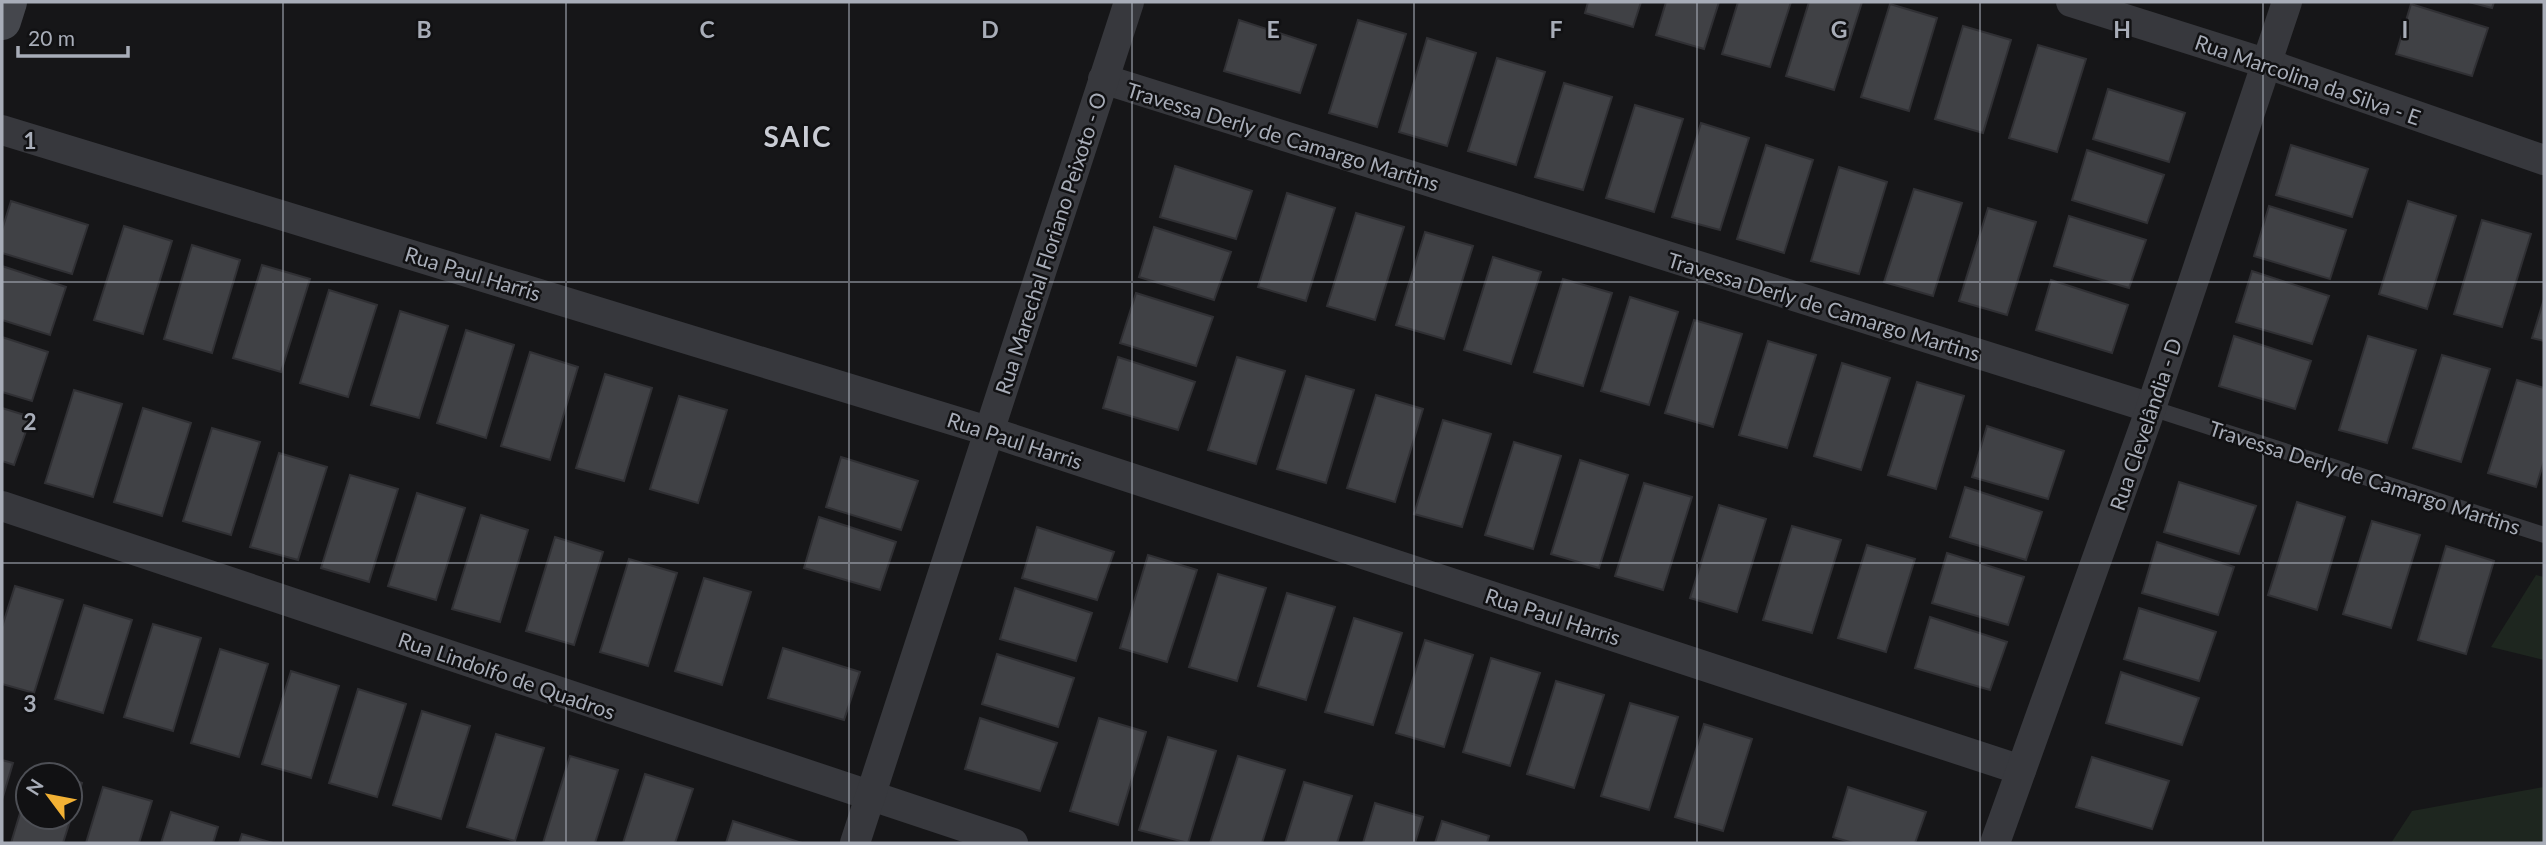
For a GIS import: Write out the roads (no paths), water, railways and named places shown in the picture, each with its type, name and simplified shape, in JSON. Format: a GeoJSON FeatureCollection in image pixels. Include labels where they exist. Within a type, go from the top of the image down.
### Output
{"type":"FeatureCollection","features":[{"type":"Feature","properties":{"kind":"street"},"geometry":{"type":"LineString","coordinates":[[2,21],[8,2]]}},
{"type":"Feature","properties":{"kind":"street","name":"Rua Marechal Floriano Peixoto - O"},"geometry":{"type":"LineString","coordinates":[[855,843],[1129,2]]}},
{"type":"Feature","properties":{"kind":"street","name":"Rua Marcolina da Silva - E"},"geometry":{"type":"LineString","coordinates":[[2071,2],[2265,63],[2544,160]]}},
{"type":"Feature","properties":{"kind":"street","name":"Rua Clevelândia - D"},"geometry":{"type":"LineString","coordinates":[[1995,843],[2151,408],[2287,2]]}},
{"type":"Feature","properties":{"kind":"street","name":"Travessa Derly de Camargo Martins"},"geometry":{"type":"LineString","coordinates":[[1103,79],[2151,408]]}},
{"type":"Feature","properties":{"kind":"street","name":"Rua Paul Harris"},"geometry":{"type":"LineString","coordinates":[[2,130],[988,431],[2021,770]]}},
{"type":"Feature","properties":{"kind":"street","name":"Rua Lindolfo de Quadros"},"geometry":{"type":"LineString","coordinates":[[2,506],[1013,843]]}},
{"type":"Feature","properties":{"kind":"lane","name":"Travessa Derly de Camargo Martins"},"geometry":{"type":"LineString","coordinates":[[2151,408],[2544,535]]}},
{"type":"Feature","properties":{"kind":"district","name":"SAIC"},"geometry":{"type":"Point","coordinates":[798,136]}}]}
